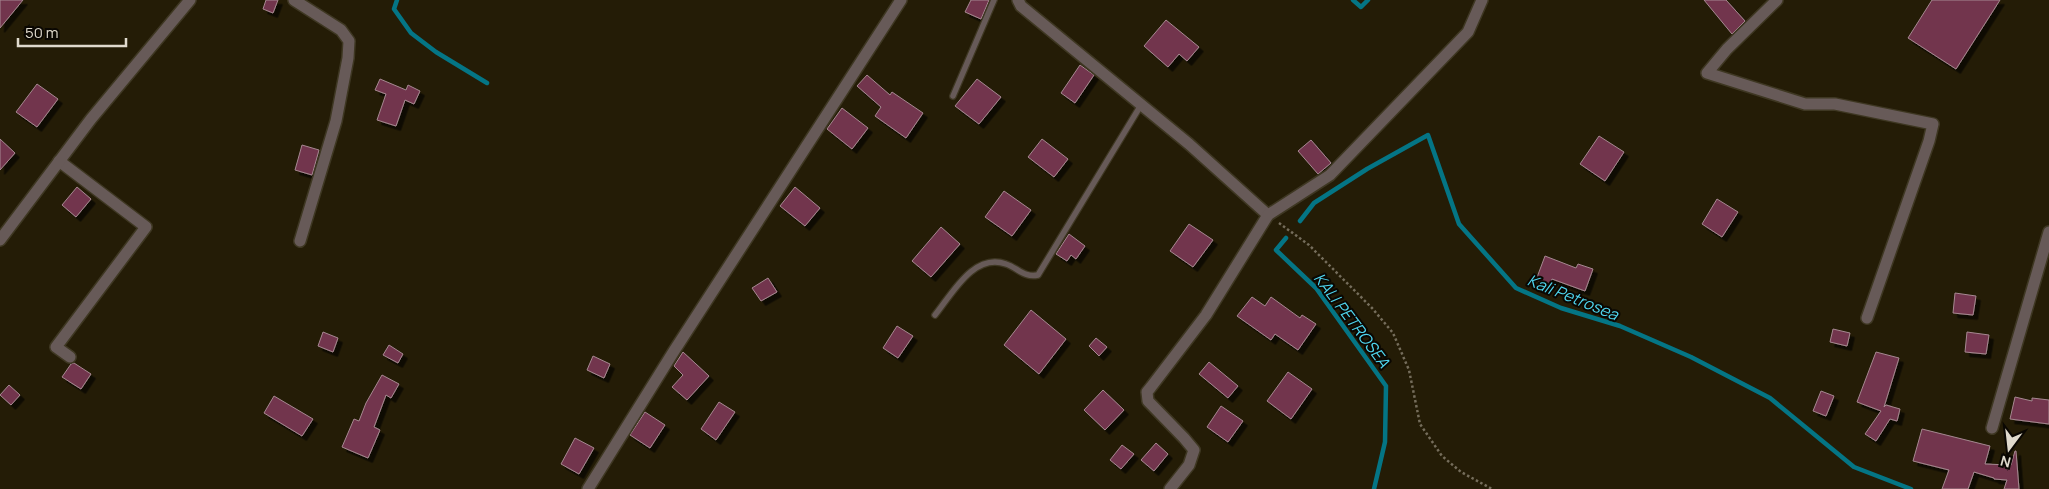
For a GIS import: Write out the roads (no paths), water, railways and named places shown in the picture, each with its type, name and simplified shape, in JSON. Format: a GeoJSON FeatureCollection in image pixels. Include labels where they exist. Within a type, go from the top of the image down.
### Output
{"type":"FeatureCollection","features":[{"type":"Feature","properties":{"kind":"street"},"geometry":{"type":"LineString","coordinates":[[0,240],[91,119],[190,0]]}},
{"type":"Feature","properties":{"kind":"street"},"geometry":{"type":"LineString","coordinates":[[294,0],[341,30],[349,41],[348,58],[336,121],[300,241]]}},
{"type":"Feature","properties":{"kind":"street"},"geometry":{"type":"LineString","coordinates":[[588,489],[674,351],[901,0]]}},
{"type":"Feature","properties":{"kind":"street"},"geometry":{"type":"LineString","coordinates":[[1170,489],[1189,464],[1194,450],[1148,402],[1147,392],[1206,315],[1268,215],[1330,175],[1468,32],[1482,0]]}},
{"type":"Feature","properties":{"kind":"street"},"geometry":{"type":"LineString","coordinates":[[1777,0],[1726,48],[1707,73],[1805,104],[1835,104],[1933,124],[1929,141],[1867,318]]}},
{"type":"Feature","properties":{"kind":"street"},"geometry":{"type":"LineString","coordinates":[[1021,2],[1140,105],[1189,144],[1268,215]]}},
{"type":"Feature","properties":{"kind":"street"},"geometry":{"type":"LineString","coordinates":[[59,161],[146,228],[56,347],[70,357]]}},
{"type":"Feature","properties":{"kind":"street"},"geometry":{"type":"LineString","coordinates":[[1992,428],[2049,232]]}},
{"type":"Feature","properties":{"kind":"lane"},"geometry":{"type":"LineString","coordinates":[[953,96],[994,0]]}},
{"type":"Feature","properties":{"kind":"lane"},"geometry":{"type":"LineString","coordinates":[[935,315],[972,268],[981,264],[992,262],[1005,263],[1027,276],[1038,276],[1140,105]]}},
{"type":"Feature","properties":{"kind":"waterway"},"geometry":{"type":"LineString","coordinates":[[397,0],[394,9],[411,33],[436,52],[487,83]]}},
{"type":"Feature","properties":{"kind":"waterway"},"geometry":{"type":"LineString","coordinates":[[1353,0],[1361,7],[1368,0]]}},
{"type":"Feature","properties":{"kind":"waterway","name":"Kali Petrosea"},"geometry":{"type":"LineString","coordinates":[[1300,221],[1314,203],[1367,169],[1428,135],[1459,224],[1516,288],[1561,308],[1620,326],[1691,357],[1770,398],[1854,467],[1911,489]]}},
{"type":"Feature","properties":{"kind":"waterway","name":"KALI PETROSEA"},"geometry":{"type":"LineString","coordinates":[[1286,238],[1276,250],[1316,288],[1386,386],[1385,442],[1374,489]]}}]}
